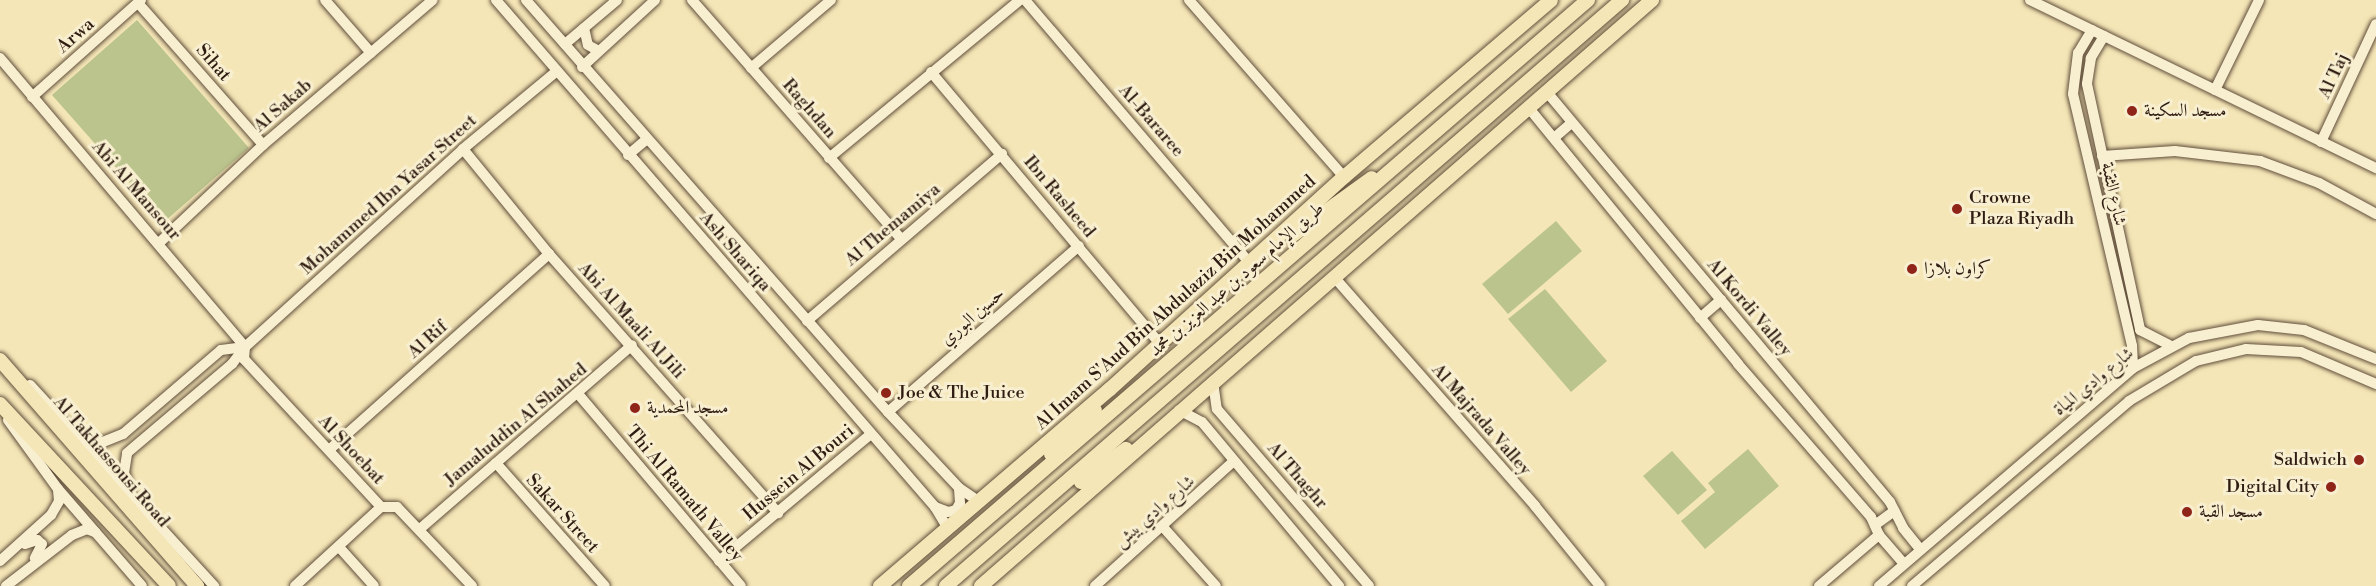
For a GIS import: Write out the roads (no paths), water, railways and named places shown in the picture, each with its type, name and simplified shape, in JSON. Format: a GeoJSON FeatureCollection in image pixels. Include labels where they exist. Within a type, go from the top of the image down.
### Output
{"type":"FeatureCollection","features":[{"type":"Feature","properties":{"kind":"main road","name":"Al Imam S'Aud Bin Abdulaziz Bin Mohammed"},"geometry":{"type":"LineString","coordinates":[[880,586],[1161,345],[1251,265],[1344,177],[1551,0]]}},
{"type":"Feature","properties":{"kind":"main road","name":"طريق الإمام سعود بن عبد العزيز بن محمد"},"geometry":{"type":"LineString","coordinates":[[909,586],[1030,484],[1588,0]]}},
{"type":"Feature","properties":{"kind":"main road"},"geometry":{"type":"LineString","coordinates":[[946,586],[1042,507],[1622,0]]}},
{"type":"Feature","properties":{"kind":"main road"},"geometry":{"type":"LineString","coordinates":[[981,586],[1157,429],[1335,278],[1652,0]]}},
{"type":"Feature","properties":{"kind":"main road"},"geometry":{"type":"LineString","coordinates":[[1251,265],[1426,141]]}},
{"type":"Feature","properties":{"kind":"main road","name":"Al Takhassousi Road"},"geometry":{"type":"LineString","coordinates":[[0,360],[95,474],[197,586]]}},
{"type":"Feature","properties":{"kind":"main road"},"geometry":{"type":"LineString","coordinates":[[1030,484],[1044,460],[1087,421],[1110,389]]}},
{"type":"Feature","properties":{"kind":"main road"},"geometry":{"type":"LineString","coordinates":[[0,406],[169,586]]}},
{"type":"Feature","properties":{"kind":"main road"},"geometry":{"type":"LineString","coordinates":[[1042,507],[1157,429]]}},
{"type":"Feature","properties":{"kind":"street"},"geometry":{"type":"LineString","coordinates":[[326,0],[370,53]]}},
{"type":"Feature","properties":{"kind":"street","name":"Al Sakab"},"geometry":{"type":"LineString","coordinates":[[159,243],[263,145],[432,0]]}},
{"type":"Feature","properties":{"kind":"street","name":"Ash Shariqa"},"geometry":{"type":"LineString","coordinates":[[496,0],[935,507],[947,527]]}},
{"type":"Feature","properties":{"kind":"street","name":"Ash Shariqa"},"geometry":{"type":"LineString","coordinates":[[526,0],[582,67],[888,412],[959,488],[978,501]]}},
{"type":"Feature","properties":{"kind":"street"},"geometry":{"type":"LineString","coordinates":[[565,44],[617,0]]}},
{"type":"Feature","properties":{"kind":"street"},"geometry":{"type":"LineString","coordinates":[[582,67],[597,50],[655,0]]}},
{"type":"Feature","properties":{"kind":"street","name":"Raghdan"},"geometry":{"type":"LineString","coordinates":[[692,0],[901,239]]}},
{"type":"Feature","properties":{"kind":"street"},"geometry":{"type":"LineString","coordinates":[[752,68],[831,0]]}},
{"type":"Feature","properties":{"kind":"street"},"geometry":{"type":"LineString","coordinates":[[829,158],[1022,0]]}},
{"type":"Feature","properties":{"kind":"street","name":"Al-Bararee"},"geometry":{"type":"LineString","coordinates":[[1022,0],[1251,265]]}},
{"type":"Feature","properties":{"kind":"street"},"geometry":{"type":"LineString","coordinates":[[1189,0],[1344,177]]}},
{"type":"Feature","properties":{"kind":"street"},"geometry":{"type":"LineString","coordinates":[[2030,0],[2376,168]]}},
{"type":"Feature","properties":{"kind":"street"},"geometry":{"type":"LineString","coordinates":[[2215,90],[2259,0]]}},
{"type":"Feature","properties":{"kind":"street","name":"Arwa"},"geometry":{"type":"LineString","coordinates":[[32,97],[140,2]]}},
{"type":"Feature","properties":{"kind":"street","name":"Sihat"},"geometry":{"type":"LineString","coordinates":[[140,2],[263,145]]}},
{"type":"Feature","properties":{"kind":"street","name":"Al Taj"},"geometry":{"type":"LineString","coordinates":[[2321,142],[2376,24]]}},
{"type":"Feature","properties":{"kind":"street"},"geometry":{"type":"LineString","coordinates":[[584,28],[588,45],[597,50]]}},
{"type":"Feature","properties":{"kind":"street","name":"شارع الثقبة"},"geometry":{"type":"LineString","coordinates":[[2092,30],[2078,53],[2073,94],[2132,346],[2133,368]]}},
{"type":"Feature","properties":{"kind":"street","name":"شارع الثقبة"},"geometry":{"type":"LineString","coordinates":[[2104,36],[2087,72],[2102,156],[2140,330],[2172,346]]}},
{"type":"Feature","properties":{"kind":"street","name":"Abi Al Mansour"},"geometry":{"type":"LineString","coordinates":[[0,58],[245,347]]}},
{"type":"Feature","properties":{"kind":"street","name":"Mohammed Ibn Yasar Street"},"geometry":{"type":"LineString","coordinates":[[128,488],[124,473],[127,453],[232,364],[245,347],[463,149],[557,71]]}},
{"type":"Feature","properties":{"kind":"street","name":"Ibn Rasheed"},"geometry":{"type":"LineString","coordinates":[[932,72],[1161,345]]}},
{"type":"Feature","properties":{"kind":"street","name":"Al Kordi Valley"},"geometry":{"type":"LineString","coordinates":[[1546,91],[1894,510],[1921,550]]}},
{"type":"Feature","properties":{"kind":"street"},"geometry":{"type":"LineString","coordinates":[[1528,107],[1904,564]]}},
{"type":"Feature","properties":{"kind":"street"},"geometry":{"type":"LineString","coordinates":[[1554,138],[1571,123]]}},
{"type":"Feature","properties":{"kind":"street"},"geometry":{"type":"LineString","coordinates":[[628,155],[647,139]]}},
{"type":"Feature","properties":{"kind":"street","name":"Abi Al Maali Al Jili"},"geometry":{"type":"LineString","coordinates":[[463,149],[549,254],[632,345],[778,513]]}},
{"type":"Feature","properties":{"kind":"street"},"geometry":{"type":"LineString","coordinates":[[2102,156],[2175,151],[2260,161],[2319,183],[2376,214]]}},
{"type":"Feature","properties":{"kind":"street","name":"Al Themamiya"},"geometry":{"type":"LineString","coordinates":[[807,321],[1002,154]]}},
{"type":"Feature","properties":{"kind":"street","name":"حسين البوري"},"geometry":{"type":"LineString","coordinates":[[888,412],[1079,246]]}},
{"type":"Feature","properties":{"kind":"street","name":"Al Rif"},"geometry":{"type":"LineString","coordinates":[[329,450],[549,254]]}},
{"type":"Feature","properties":{"kind":"street","name":"Al Majrada Valley"},"geometry":{"type":"LineString","coordinates":[[1335,278],[1535,506],[1600,586]]}},
{"type":"Feature","properties":{"kind":"street"},"geometry":{"type":"LineString","coordinates":[[1700,318],[1721,300]]}},
{"type":"Feature","properties":{"kind":"street","name":"شارع وادي المياة"},"geometry":{"type":"LineString","coordinates":[[1879,586],[2133,368],[2189,338],[2258,325],[2304,330],[2340,341],[2376,359]]}},
{"type":"Feature","properties":{"kind":"street","name":"Jamaluddin Al Shahed"},"geometry":{"type":"LineString","coordinates":[[421,528],[579,395],[632,345]]}},
{"type":"Feature","properties":{"kind":"street","name":"Mohammed Ibn Yasar Street"},"geometry":{"type":"LineString","coordinates":[[83,441],[103,442],[123,434],[221,350],[245,347]]}},
{"type":"Feature","properties":{"kind":"street","name":"Al Shoebat"},"geometry":{"type":"LineString","coordinates":[[245,347],[244,359],[381,507],[397,507],[421,528],[472,586]]}},
{"type":"Feature","properties":{"kind":"street","name":"شارع وادي المياة"},"geometry":{"type":"LineString","coordinates":[[1912,586],[2129,401],[2196,361],[2246,349],[2301,352],[2376,384]]}},
{"type":"Feature","properties":{"kind":"street"},"geometry":{"type":"LineString","coordinates":[[0,354],[128,488],[214,586]]}},
{"type":"Feature","properties":{"kind":"street","name":"Al Thaghr"},"geometry":{"type":"LineString","coordinates":[[1214,382],[1217,409],[1368,586]]}},
{"type":"Feature","properties":{"kind":"street","name":"Thi Al Ramath Valley"},"geometry":{"type":"LineString","coordinates":[[579,395],[741,586]]}},
{"type":"Feature","properties":{"kind":"street"},"geometry":{"type":"LineString","coordinates":[[0,406],[58,489],[142,586]]}},
{"type":"Feature","properties":{"kind":"street"},"geometry":{"type":"LineString","coordinates":[[1179,410],[1202,422],[1339,586]]}},
{"type":"Feature","properties":{"kind":"street","name":"Hussein Al Bouri"},"geometry":{"type":"LineString","coordinates":[[719,561],[871,434]]}},
{"type":"Feature","properties":{"kind":"street","name":"شارع وادي بيش"},"geometry":{"type":"LineString","coordinates":[[1095,586],[1162,526],[1237,465],[1256,455]]}},
{"type":"Feature","properties":{"kind":"street","name":"Sakar Street"},"geometry":{"type":"LineString","coordinates":[[496,463],[604,586]]}},
{"type":"Feature","properties":{"kind":"street"},"geometry":{"type":"LineString","coordinates":[[935,507],[956,510],[960,503],[959,488]]}},
{"type":"Feature","properties":{"kind":"street"},"geometry":{"type":"LineString","coordinates":[[0,561],[51,515],[59,501],[58,489]]}},
{"type":"Feature","properties":{"kind":"street"},"geometry":{"type":"LineString","coordinates":[[295,586],[381,507]]}},
{"type":"Feature","properties":{"kind":"street"},"geometry":{"type":"LineString","coordinates":[[1820,586],[1894,510]]}},
{"type":"Feature","properties":{"kind":"street"},"geometry":{"type":"LineString","coordinates":[[1162,526],[1215,586]]}},
{"type":"Feature","properties":{"kind":"street"},"geometry":{"type":"LineString","coordinates":[[10,583],[72,535],[87,530],[95,532]]}},
{"type":"Feature","properties":{"kind":"street"},"geometry":{"type":"LineString","coordinates":[[0,561],[26,543],[37,540],[42,544],[39,553],[10,583]]}},
{"type":"Feature","properties":{"kind":"street"},"geometry":{"type":"LineString","coordinates":[[339,547],[374,586]]}},
{"type":"Feature","properties":{"kind":"place","name":"مسجد السكينة"},"geometry":{"type":"Point","coordinates":[2132,111]}},
{"type":"Feature","properties":{"kind":"place","name":"Crowne Plaza Riyadh"},"geometry":{"type":"Point","coordinates":[1957,209]}},
{"type":"Feature","properties":{"kind":"place","name":"كراون بلازا"},"geometry":{"type":"Point","coordinates":[1912,269]}},
{"type":"Feature","properties":{"kind":"place","name":"Joe & The Juice"},"geometry":{"type":"Point","coordinates":[886,393]}},
{"type":"Feature","properties":{"kind":"place","name":"مسجد المحمدية"},"geometry":{"type":"Point","coordinates":[635,408]}},
{"type":"Feature","properties":{"kind":"place","name":"Saldwich"},"geometry":{"type":"Point","coordinates":[2359,460]}},
{"type":"Feature","properties":{"kind":"place","name":"Digital City"},"geometry":{"type":"Point","coordinates":[2331,487]}},
{"type":"Feature","properties":{"kind":"place","name":"مسجد القبة"},"geometry":{"type":"Point","coordinates":[2187,512]}}]}
